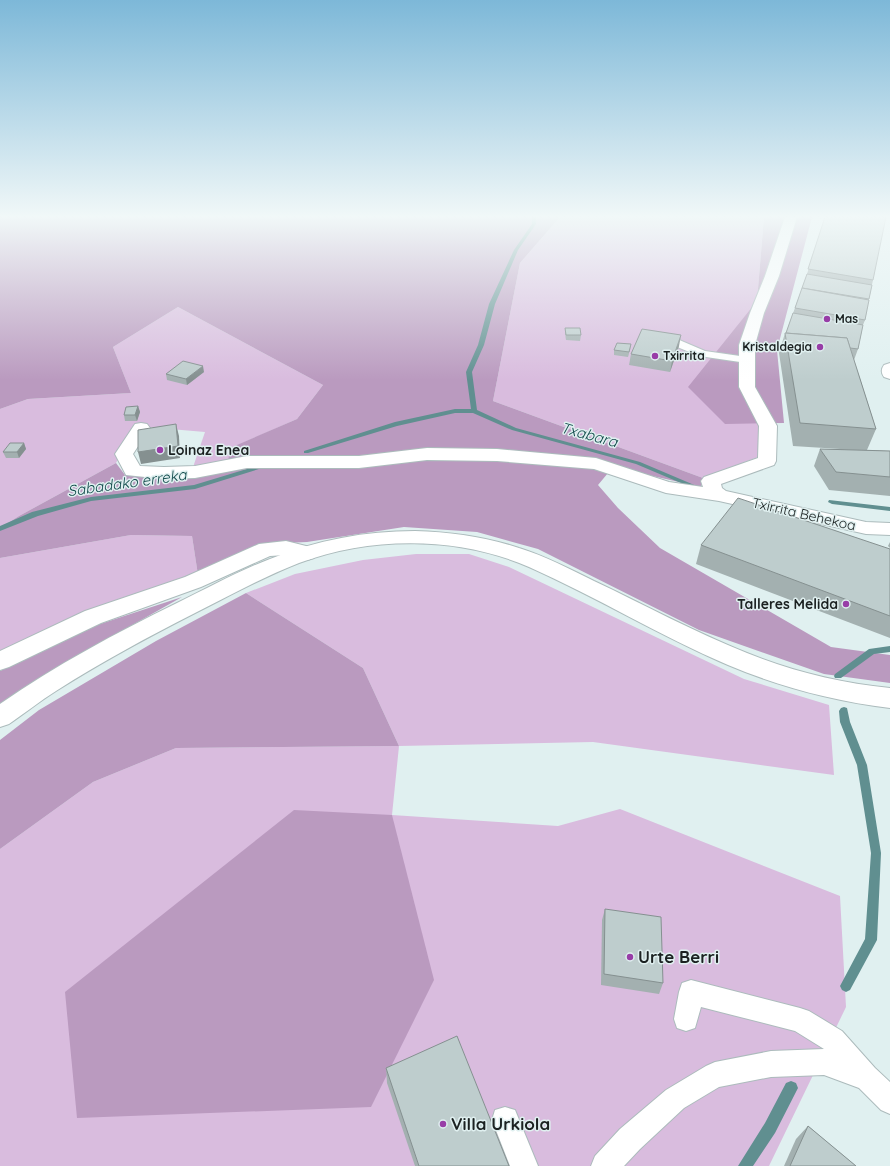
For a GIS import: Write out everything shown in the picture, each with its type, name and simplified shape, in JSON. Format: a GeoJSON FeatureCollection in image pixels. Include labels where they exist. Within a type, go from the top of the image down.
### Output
{"type":"FeatureCollection","features":[{"type":"Feature","properties":{"kind":"street"},"geometry":{"type":"LineString","coordinates":[[719,495],[713,490],[711,481],[767,461],[768,426],[747,387],[747,360],[749,338],[773,271]]}},
{"type":"Feature","properties":{"kind":"street"},"geometry":{"type":"LineString","coordinates":[[890,368],[890,374]]}},
{"type":"Feature","properties":{"kind":"street","name":"Txirrita Behekoa"},"geometry":{"type":"LineString","coordinates":[[141,428],[124,454],[133,471],[164,473],[195,472],[247,462],[359,462],[427,454],[497,455],[596,464],[666,488],[719,495],[866,528],[890,529]]}},
{"type":"Feature","properties":{"kind":"street"},"geometry":{"type":"LineString","coordinates":[[0,717],[55,679],[152,625],[264,570],[307,553],[354,542],[403,538],[449,540],[500,549],[549,568],[710,648],[761,669],[814,686],[890,698]]}},
{"type":"Feature","properties":{"kind":"street"},"geometry":{"type":"LineString","coordinates":[[0,661],[93,616],[193,582],[266,550],[286,548],[307,553]]}},
{"type":"Feature","properties":{"kind":"lane"},"geometry":{"type":"LineString","coordinates":[[653,337],[673,341],[703,354],[747,360]]}},
{"type":"Feature","properties":{"kind":"lane"},"geometry":{"type":"LineString","coordinates":[[686,1019],[691,992],[800,1020],[833,1040],[890,1101]]}},
{"type":"Feature","properties":{"kind":"lane"},"geometry":{"type":"LineString","coordinates":[[605,1166],[630,1139],[675,1099],[715,1075],[771,1064],[824,1062],[868,1078]]}},
{"type":"Feature","properties":{"kind":"lane"},"geometry":{"type":"LineString","coordinates":[[505,1120],[524,1166]]}},
{"type":"Feature","properties":{"kind":"shaded area"},"geometry":{"type":"Polygon","coordinates":[[[0,271],[518,271],[493,401],[703,478],[701,487],[613,467],[598,485],[618,508],[660,548],[831,647],[890,655],[890,683],[824,674],[699,630],[538,549],[477,532],[404,527],[307,542],[262,544],[198,575],[192,536],[131,535],[0,558],[0,528],[116,463],[125,475],[190,476],[227,469],[230,448],[297,419],[323,385],[178,307],[113,347],[131,393],[28,399],[0,409],[0,271]]]}},
{"type":"Feature","properties":{"kind":"shaded area"},"geometry":{"type":"Polygon","coordinates":[[[518,271],[759,271],[757,301],[761,446],[758,457],[703,478],[493,401],[518,271]]]}},
{"type":"Feature","properties":{"kind":"shaded area"},"geometry":{"type":"Polygon","coordinates":[[[759,271],[798,271],[777,350],[784,423],[725,424],[688,387],[757,301],[759,271]]]}},
{"type":"Feature","properties":{"kind":"shaded area"},"geometry":{"type":"Polygon","coordinates":[[[178,307],[323,385],[297,419],[231,448],[228,469],[190,476],[205,432],[135,426],[116,463],[0,528],[0,409],[28,399],[131,393],[113,347],[178,307]]]}},
{"type":"Feature","properties":{"kind":"shaded area"},"geometry":{"type":"Polygon","coordinates":[[[131,535],[192,536],[198,575],[0,655],[0,558],[131,535]]]}},
{"type":"Feature","properties":{"kind":"shaded area"},"geometry":{"type":"Polygon","coordinates":[[[416,554],[469,554],[509,567],[744,679],[829,705],[834,775],[593,742],[399,746],[363,668],[246,593],[295,574],[363,560],[416,554]]]}},
{"type":"Feature","properties":{"kind":"shaded area"},"geometry":{"type":"Polygon","coordinates":[[[246,593],[363,668],[399,746],[176,748],[93,782],[0,849],[0,740],[39,710],[156,641],[246,593]]]}},
{"type":"Feature","properties":{"kind":"shaded area"},"geometry":{"type":"Polygon","coordinates":[[[182,597],[74,658],[0,705],[0,671],[97,625],[182,597]]]}},
{"type":"Feature","properties":{"kind":"shaded area"},"geometry":{"type":"Polygon","coordinates":[[[399,746],[392,815],[558,826],[620,809],[840,896],[846,1007],[769,1166],[0,1166],[0,849],[93,782],[176,748],[399,746]]]}},
{"type":"Feature","properties":{"kind":"shaded area"},"geometry":{"type":"Polygon","coordinates":[[[294,810],[392,815],[434,980],[371,1107],[77,1118],[65,992],[294,810]]]}},
{"type":"Feature","properties":{"kind":"building"},"geometry":{"type":"Polygon","coordinates":[[[822,271],[875,271],[873,280],[822,271]]]}},
{"type":"Feature","properties":{"kind":"building"},"geometry":{"type":"Polygon","coordinates":[[[807,274],[872,285],[869,299],[802,288],[807,274]]]}},
{"type":"Feature","properties":{"kind":"building"},"geometry":{"type":"Polygon","coordinates":[[[802,288],[869,300],[865,320],[795,308],[802,288]]]}},
{"type":"Feature","properties":{"kind":"building"},"geometry":{"type":"Polygon","coordinates":[[[793,313],[863,325],[858,349],[850,348],[847,338],[786,333],[793,313]]]}},
{"type":"Feature","properties":{"kind":"building"},"geometry":{"type":"Polygon","coordinates":[[[565,328],[580,328],[581,335],[566,335],[565,328]]]}},
{"type":"Feature","properties":{"kind":"building"},"geometry":{"type":"Polygon","coordinates":[[[642,329],[681,335],[672,361],[631,354],[642,329]]]}},
{"type":"Feature","properties":{"kind":"building"},"geometry":{"type":"Polygon","coordinates":[[[785,333],[847,338],[876,429],[800,423],[785,333]]]}},
{"type":"Feature","properties":{"kind":"building"},"geometry":{"type":"Polygon","coordinates":[[[617,343],[631,344],[629,352],[614,350],[617,343]]]}},
{"type":"Feature","properties":{"kind":"building"},"geometry":{"type":"Polygon","coordinates":[[[183,361],[203,366],[186,379],[166,374],[183,361]]]}},
{"type":"Feature","properties":{"kind":"building"},"geometry":{"type":"Polygon","coordinates":[[[138,406],[135,415],[124,415],[126,407],[138,406]]]}},
{"type":"Feature","properties":{"kind":"building"},"geometry":{"type":"Polygon","coordinates":[[[176,424],[178,446],[138,452],[138,430],[176,424]]]}},
{"type":"Feature","properties":{"kind":"building"},"geometry":{"type":"Polygon","coordinates":[[[10,443],[24,443],[17,452],[3,452],[10,443]]]}},
{"type":"Feature","properties":{"kind":"building"},"geometry":{"type":"Polygon","coordinates":[[[820,449],[890,451],[890,477],[836,472],[820,449]]]}},
{"type":"Feature","properties":{"kind":"building","name":"Talleres Melida"},"geometry":{"type":"Polygon","coordinates":[[[738,498],[890,549],[890,616],[701,545],[738,498]]]}},
{"type":"Feature","properties":{"kind":"building","name":"Urte Berri"},"geometry":{"type":"Polygon","coordinates":[[[605,909],[661,917],[663,983],[604,974],[605,909]]]}},
{"type":"Feature","properties":{"kind":"building","name":"Villa Urkiola"},"geometry":{"type":"Polygon","coordinates":[[[457,1036],[509,1166],[419,1166],[386,1068],[457,1036]]]}},
{"type":"Feature","properties":{"kind":"building"},"geometry":{"type":"Polygon","coordinates":[[[808,1126],[856,1166],[790,1166],[808,1126]]]}},
{"type":"Feature","properties":{"kind":"waterway"},"geometry":{"type":"LineString","coordinates":[[474,411],[469,372],[481,345],[492,304],[506,271]]}},
{"type":"Feature","properties":{"kind":"waterway","name":"Sabadako erreka"},"geometry":{"type":"LineString","coordinates":[[306,452],[395,424],[455,411],[474,411]]}},
{"type":"Feature","properties":{"kind":"waterway","name":"Txabara"},"geometry":{"type":"LineString","coordinates":[[474,411],[514,429],[638,463],[697,488]]}},
{"type":"Feature","properties":{"kind":"waterway","name":"Sabadako erreka"},"geometry":{"type":"LineString","coordinates":[[0,529],[35,514],[91,499],[195,487],[260,467]]}},
{"type":"Feature","properties":{"kind":"waterway"},"geometry":{"type":"LineString","coordinates":[[832,502],[890,509]]}},
{"type":"Feature","properties":{"kind":"waterway"},"geometry":{"type":"LineString","coordinates":[[838,676],[872,651],[890,649]]}},
{"type":"Feature","properties":{"kind":"waterway"},"geometry":{"type":"LineString","coordinates":[[844,711],[845,722],[862,765],[876,853],[871,940],[846,986]]}},
{"type":"Feature","properties":{"kind":"waterway"},"geometry":{"type":"LineString","coordinates":[[745,1166],[770,1128],[791,1088]]}},
{"type":"Feature","properties":{"kind":"place","name":"Mas"},"geometry":{"type":"Point","coordinates":[827,319]}},
{"type":"Feature","properties":{"kind":"place","name":"Kristaldegia"},"geometry":{"type":"Point","coordinates":[820,347]}},
{"type":"Feature","properties":{"kind":"place","name":"Txirrita"},"geometry":{"type":"Point","coordinates":[655,356]}},
{"type":"Feature","properties":{"kind":"place","name":"Loinaz Enea"},"geometry":{"type":"Point","coordinates":[160,450]}},
{"type":"Feature","properties":{"kind":"place","name":"Talleres Melida"},"geometry":{"type":"Point","coordinates":[846,604]}},
{"type":"Feature","properties":{"kind":"place","name":"Urte Berri"},"geometry":{"type":"Point","coordinates":[630,957]}},
{"type":"Feature","properties":{"kind":"place","name":"Villa Urkiola"},"geometry":{"type":"Point","coordinates":[443,1124]}}]}
